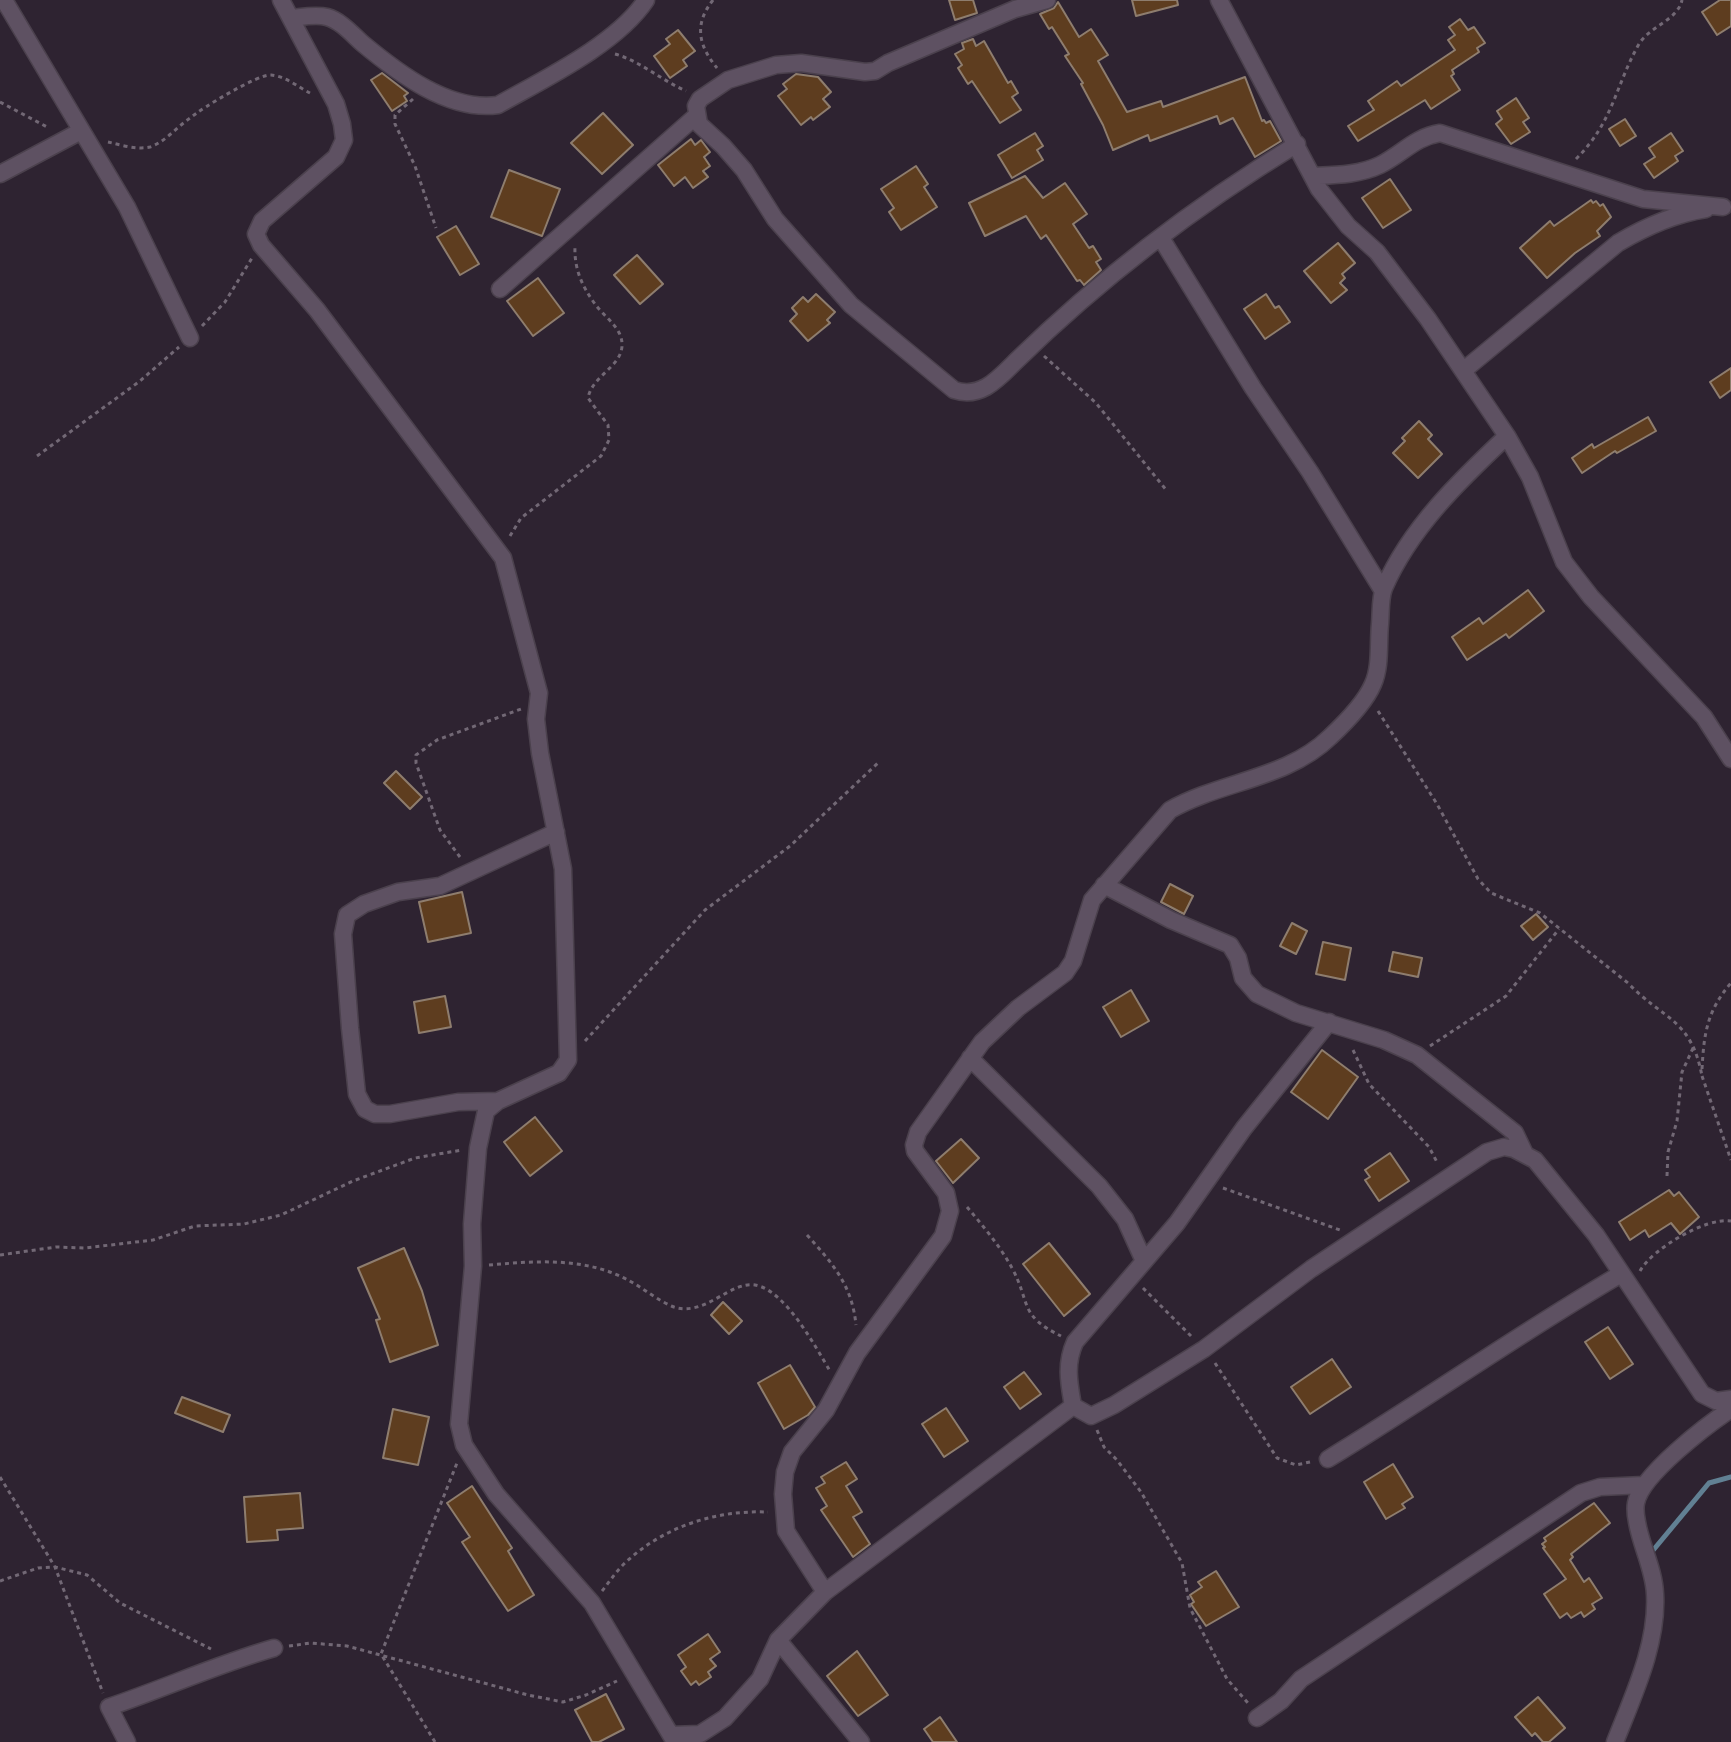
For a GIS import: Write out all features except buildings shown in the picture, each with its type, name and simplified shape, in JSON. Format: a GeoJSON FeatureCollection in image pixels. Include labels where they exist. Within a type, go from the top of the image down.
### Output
{"type":"FeatureCollection","features":[{"type":"Feature","properties":{"kind":"street"},"geometry":{"type":"LineString","coordinates":[[4,0],[78,136],[127,207],[190,338]]}},
{"type":"Feature","properties":{"kind":"street"},"geometry":{"type":"LineString","coordinates":[[281,0],[336,104],[344,140],[336,157],[262,221],[256,234],[261,245],[317,310],[503,558],[539,693],[536,719],[540,753],[563,869],[568,1060],[559,1073],[498,1101],[486,1111],[478,1148],[467,1352],[459,1407],[464,1445],[496,1494],[592,1603],[673,1738],[700,1734],[725,1718],[760,1679],[778,1640],[825,1592],[1073,1406]]}},
{"type":"Feature","properties":{"kind":"street"},"geometry":{"type":"LineString","coordinates":[[291,18],[330,17],[395,68],[430,89],[465,104],[481,107],[498,105],[592,49],[635,16],[646,0]]}},
{"type":"Feature","properties":{"kind":"street"},"geometry":{"type":"LineString","coordinates":[[500,289],[728,80],[776,65],[801,63],[875,71],[1015,9],[1047,0]]}},
{"type":"Feature","properties":{"kind":"street"},"geometry":{"type":"LineString","coordinates":[[1219,0],[1319,189],[1348,226],[1377,252],[1464,370],[1507,436],[1530,477],[1564,562],[1591,597],[1704,717],[1731,759]]}},
{"type":"Feature","properties":{"kind":"street"},"geometry":{"type":"LineString","coordinates":[[698,108],[703,129],[744,170],[794,243],[851,305],[954,390],[964,393],[983,390],[1161,238],[1243,177],[1297,144]]}},
{"type":"Feature","properties":{"kind":"street"},"geometry":{"type":"LineString","coordinates":[[1312,176],[1364,171],[1383,164],[1425,135],[1440,133],[1643,199],[1727,206]]}},
{"type":"Feature","properties":{"kind":"street"},"geometry":{"type":"LineString","coordinates":[[0,174],[78,136]]}},
{"type":"Feature","properties":{"kind":"street"},"geometry":{"type":"LineString","coordinates":[[1464,370],[1618,243],[1639,230],[1669,218],[1727,206]]}},
{"type":"Feature","properties":{"kind":"street"},"geometry":{"type":"LineString","coordinates":[[1161,238],[1383,591]]}},
{"type":"Feature","properties":{"kind":"street"},"geometry":{"type":"LineString","coordinates":[[825,1592],[786,1531],[784,1483],[792,1452],[826,1410],[857,1353],[943,1236],[950,1211],[946,1193],[920,1159],[914,1145],[918,1132],[982,1042],[1018,1008],[1065,973],[1073,961],[1092,900],[1170,810],[1186,801],[1299,759],[1328,739],[1367,695],[1378,662],[1383,591],[1427,519],[1465,476],[1507,436]]}},
{"type":"Feature","properties":{"kind":"street"},"geometry":{"type":"LineString","coordinates":[[498,1101],[458,1102],[390,1114],[375,1114],[365,1109],[357,1094],[343,934],[347,915],[364,904],[398,892],[440,886],[556,832]]}},
{"type":"Feature","properties":{"kind":"street"},"geometry":{"type":"LineString","coordinates":[[1104,885],[1171,920],[1222,939],[1235,951],[1243,978],[1257,994],[1296,1013],[1384,1040],[1417,1055],[1515,1133],[1525,1154]]}},
{"type":"Feature","properties":{"kind":"street"},"geometry":{"type":"LineString","coordinates":[[1073,1406],[1067,1374],[1069,1355],[1075,1342],[1177,1223],[1291,1066],[1337,1025]]}},
{"type":"Feature","properties":{"kind":"street"},"geometry":{"type":"LineString","coordinates":[[970,1058],[1099,1186],[1125,1219],[1144,1261]]}},
{"type":"Feature","properties":{"kind":"street"},"geometry":{"type":"LineString","coordinates":[[1073,1406],[1091,1416],[1114,1405],[1204,1349],[1311,1269],[1446,1178],[1487,1152],[1504,1147],[1535,1160],[1596,1235],[1702,1394],[1716,1401],[1731,1399]]}},
{"type":"Feature","properties":{"kind":"street"},"geometry":{"type":"LineString","coordinates":[[1328,1459],[1458,1378],[1565,1306],[1621,1274]]}},
{"type":"Feature","properties":{"kind":"street"},"geometry":{"type":"LineString","coordinates":[[1615,1742],[1639,1679],[1653,1629],[1655,1593],[1636,1520],[1636,1503],[1644,1485],[1697,1433],[1731,1409]]}},
{"type":"Feature","properties":{"kind":"street"},"geometry":{"type":"LineString","coordinates":[[1257,1718],[1281,1701],[1301,1679],[1581,1493],[1600,1487],[1644,1485]]}},
{"type":"Feature","properties":{"kind":"street"},"geometry":{"type":"LineString","coordinates":[[778,1640],[861,1742]]}},
{"type":"Feature","properties":{"kind":"street"},"geometry":{"type":"LineString","coordinates":[[127,1742],[109,1707],[233,1660],[274,1648]]}},
{"type":"Feature","properties":{"kind":"path"},"geometry":{"type":"LineString","coordinates":[[713,0],[702,14],[701,40],[706,54],[728,80]]}},
{"type":"Feature","properties":{"kind":"path"},"geometry":{"type":"LineString","coordinates":[[1562,173],[1595,140],[1646,34],[1679,10],[1682,0]]}},
{"type":"Feature","properties":{"kind":"path"},"geometry":{"type":"LineString","coordinates":[[592,49],[620,55],[698,108]]}},
{"type":"Feature","properties":{"kind":"path"},"geometry":{"type":"LineString","coordinates":[[0,102],[78,136],[138,148],[159,143],[201,110],[269,75],[336,104]]}},
{"type":"Feature","properties":{"kind":"path"},"geometry":{"type":"LineString","coordinates":[[430,89],[400,109],[395,115],[395,124],[415,166],[436,228]]}},
{"type":"Feature","properties":{"kind":"path"},"geometry":{"type":"LineString","coordinates":[[503,558],[504,545],[521,518],[601,456],[609,440],[608,425],[588,398],[604,371],[619,357],[622,344],[618,329],[596,306],[576,270],[574,249],[579,218]]}},
{"type":"Feature","properties":{"kind":"path"},"geometry":{"type":"LineString","coordinates":[[37,456],[140,381],[190,338],[225,302],[261,245]]}},
{"type":"Feature","properties":{"kind":"path"},"geometry":{"type":"LineString","coordinates":[[1032,346],[1096,403],[1167,491]]}},
{"type":"Feature","properties":{"kind":"path"},"geometry":{"type":"LineString","coordinates":[[470,872],[440,830],[416,763],[416,755],[437,740],[519,710],[539,693]]}},
{"type":"Feature","properties":{"kind":"path"},"geometry":{"type":"LineString","coordinates":[[1367,695],[1404,750],[1478,879],[1491,893],[1540,913],[1687,1033],[1731,1160]]}},
{"type":"Feature","properties":{"kind":"path"},"geometry":{"type":"LineString","coordinates":[[568,1060],[705,910],[790,846],[878,763]]}},
{"type":"Feature","properties":{"kind":"path"},"geometry":{"type":"LineString","coordinates":[[1417,1055],[1506,996],[1560,928]]}},
{"type":"Feature","properties":{"kind":"path"},"geometry":{"type":"LineString","coordinates":[[1702,1076],[1704,1031],[1718,998],[1731,983]]}},
{"type":"Feature","properties":{"kind":"path"},"geometry":{"type":"LineString","coordinates":[[1337,1025],[1369,1084],[1429,1147],[1446,1178]]}},
{"type":"Feature","properties":{"kind":"path"},"geometry":{"type":"LineString","coordinates":[[1667,1176],[1668,1152],[1677,1121],[1682,1072],[1694,1046]]}},
{"type":"Feature","properties":{"kind":"path"},"geometry":{"type":"LineString","coordinates":[[0,1255],[56,1247],[85,1248],[139,1242],[195,1226],[244,1224],[281,1215],[353,1181],[415,1158],[478,1148]]}},
{"type":"Feature","properties":{"kind":"path"},"geometry":{"type":"LineString","coordinates":[[1204,1182],[1267,1202],[1360,1238]]}},
{"type":"Feature","properties":{"kind":"path"},"geometry":{"type":"LineString","coordinates":[[946,1193],[960,1200],[999,1247],[1013,1269],[1028,1313],[1041,1326],[1075,1342]]}},
{"type":"Feature","properties":{"kind":"path"},"geometry":{"type":"LineString","coordinates":[[1636,1296],[1638,1276],[1643,1266],[1656,1254],[1708,1222],[1731,1221]]}},
{"type":"Feature","properties":{"kind":"path"},"geometry":{"type":"LineString","coordinates":[[807,1235],[838,1270],[848,1291],[856,1320],[857,1353]]}},
{"type":"Feature","properties":{"kind":"path"},"geometry":{"type":"LineString","coordinates":[[473,1266],[534,1260],[573,1263],[608,1271],[675,1307],[705,1305],[754,1285],[771,1293],[800,1322],[839,1386]]}},
{"type":"Feature","properties":{"kind":"path"},"geometry":{"type":"LineString","coordinates":[[1131,1277],[1204,1349],[1277,1458],[1296,1465],[1328,1459]]}},
{"type":"Feature","properties":{"kind":"path"},"geometry":{"type":"LineString","coordinates":[[1091,1416],[1104,1447],[1141,1492],[1182,1563],[1190,1608],[1227,1679],[1257,1718]]}},
{"type":"Feature","properties":{"kind":"path"},"geometry":{"type":"LineString","coordinates":[[381,1654],[464,1445]]}},
{"type":"Feature","properties":{"kind":"path"},"geometry":{"type":"LineString","coordinates":[[0,1477],[55,1567],[109,1707]]}},
{"type":"Feature","properties":{"kind":"path"},"geometry":{"type":"LineString","coordinates":[[592,1603],[625,1562],[668,1532],[718,1515],[744,1511],[784,1512]]}},
{"type":"Feature","properties":{"kind":"path"},"geometry":{"type":"LineString","coordinates":[[0,1581],[38,1568],[55,1567],[87,1575],[120,1603],[233,1660]]}},
{"type":"Feature","properties":{"kind":"path"},"geometry":{"type":"LineString","coordinates":[[274,1648],[311,1643],[347,1646],[563,1702],[635,1672]]}},
{"type":"Feature","properties":{"kind":"path"},"geometry":{"type":"LineString","coordinates":[[381,1654],[435,1742]]}},
{"type":"Feature","properties":{"kind":"waterway"},"geometry":{"type":"LineString","coordinates":[[1650,1554],[1709,1483],[1731,1477]]}}]}
